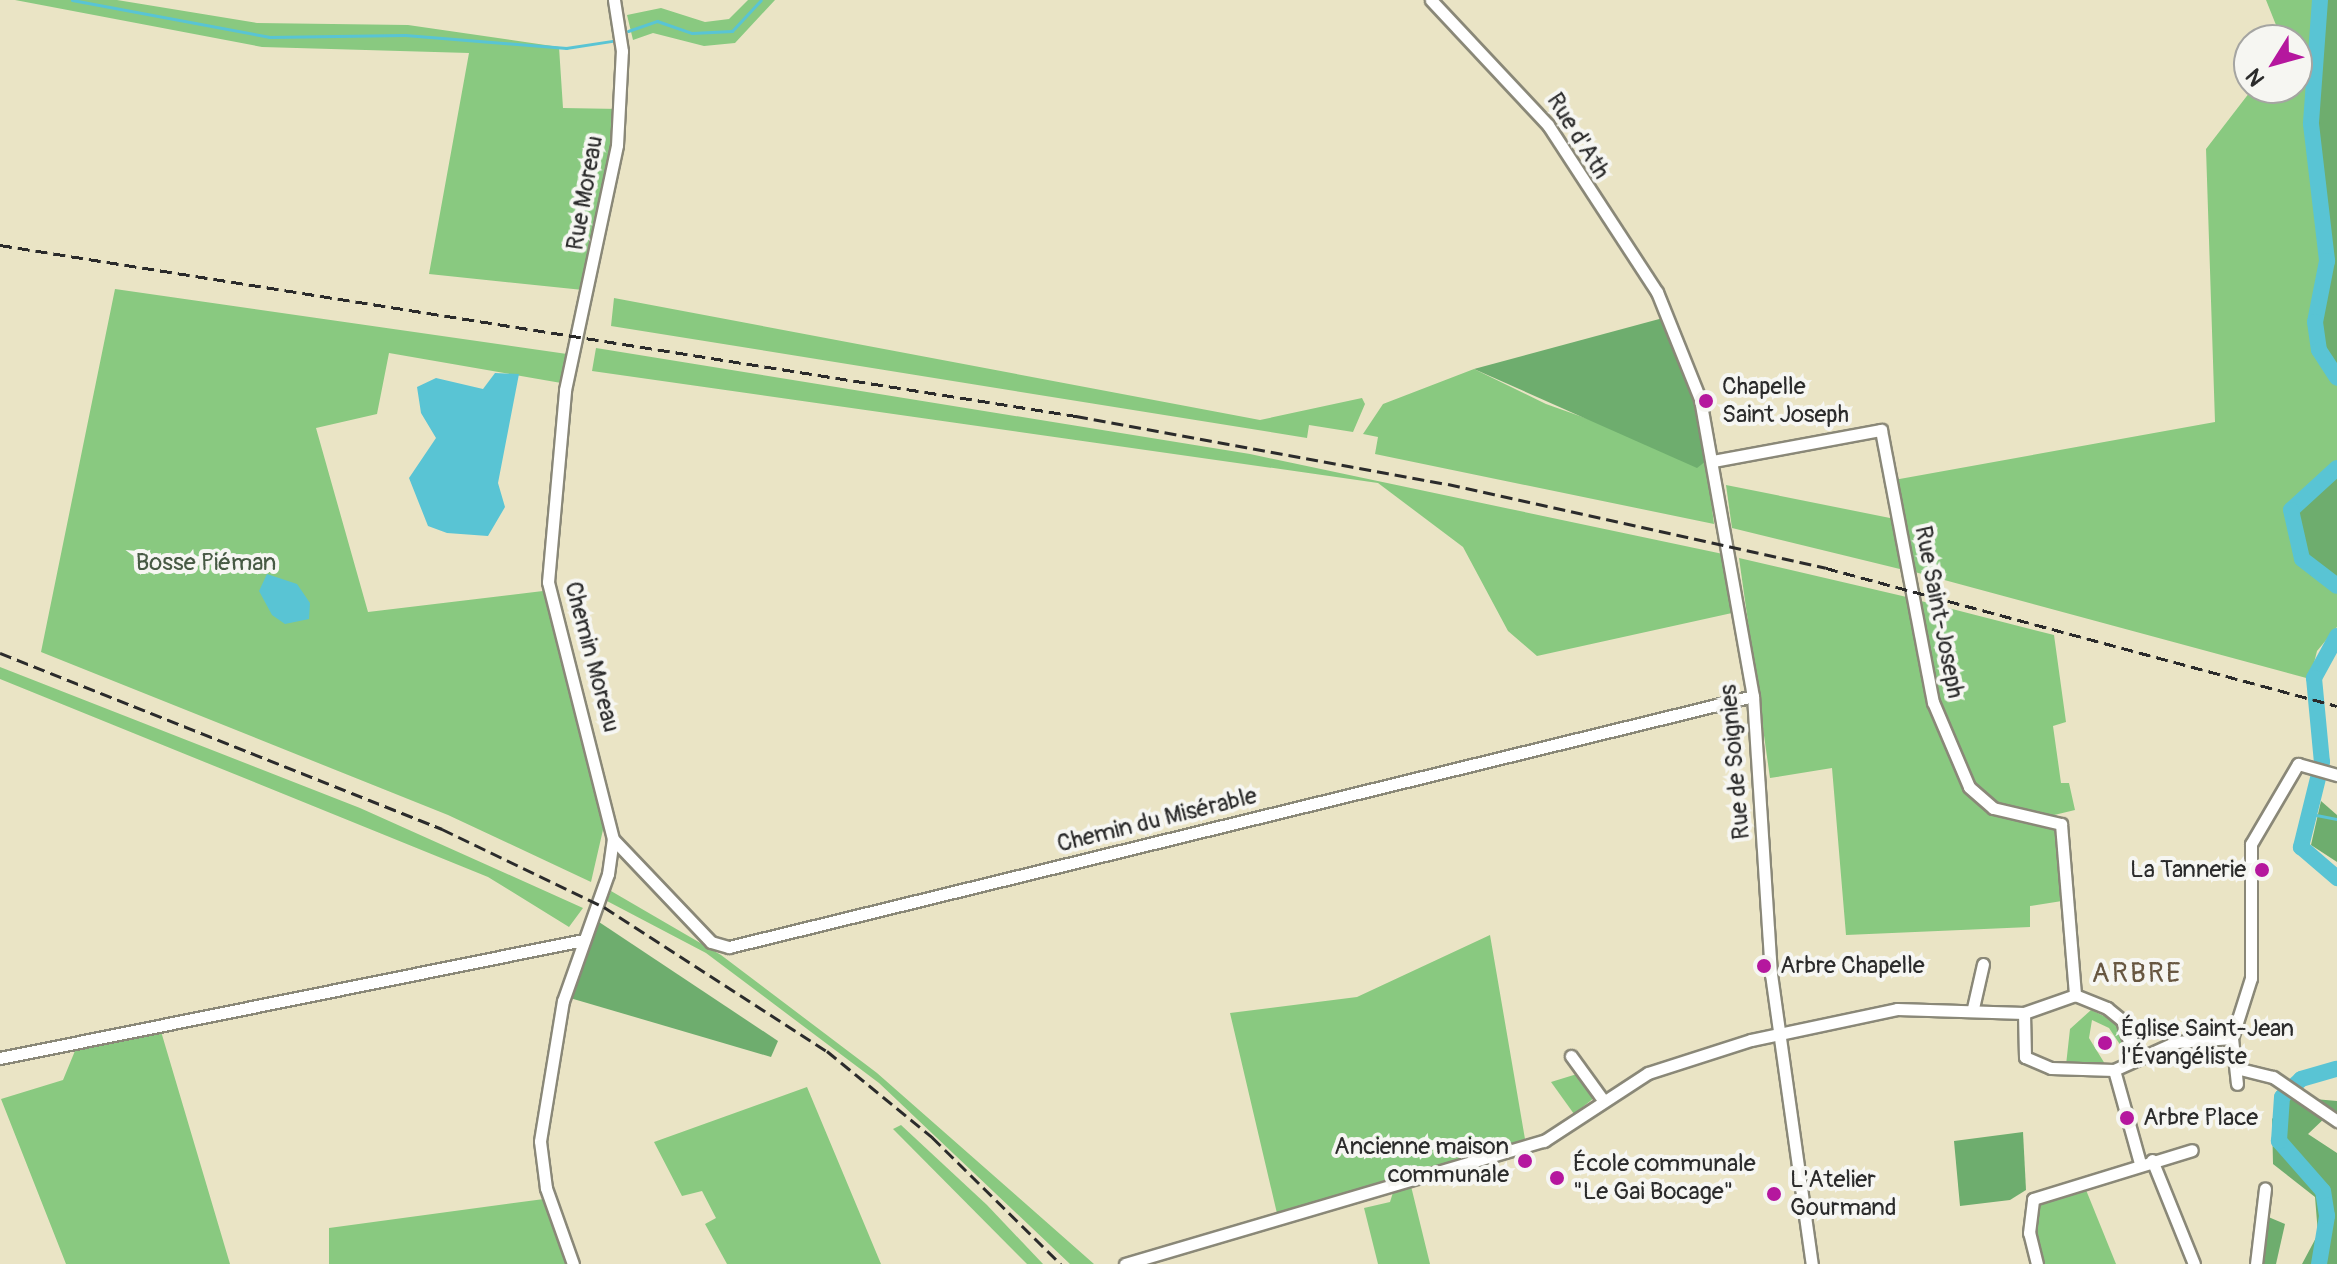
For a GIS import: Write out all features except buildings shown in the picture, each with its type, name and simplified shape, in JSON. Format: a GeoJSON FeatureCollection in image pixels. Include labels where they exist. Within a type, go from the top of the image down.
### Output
{"type":"FeatureCollection","features":[{"type":"Feature","properties":{"kind":"street","name":"Rue Moreau"},"geometry":{"type":"LineString","coordinates":[[565,390],[617,145],[622,51],[614,0]]}},
{"type":"Feature","properties":{"kind":"street","name":"Rue d'Ath"},"geometry":{"type":"LineString","coordinates":[[1431,0],[1534,104],[1645,269]]}},
{"type":"Feature","properties":{"kind":"street","name":"Rue de Soignies"},"geometry":{"type":"LineString","coordinates":[[1645,269],[1683,350],[1713,461],[1753,696],[1777,1034],[1812,1264]]}},
{"type":"Feature","properties":{"kind":"street","name":"Chemin Moreau"},"geometry":{"type":"LineString","coordinates":[[565,390],[548,582],[613,839]]}},
{"type":"Feature","properties":{"kind":"street","name":"Rue Saint-Joseph"},"geometry":{"type":"LineString","coordinates":[[1713,461],[1881,430],[1933,702],[1978,799],[2061,824],[2075,995]]}},
{"type":"Feature","properties":{"kind":"street","name":"Chemin du Misérable"},"geometry":{"type":"LineString","coordinates":[[613,839],[711,942],[729,947],[1753,696]]}},
{"type":"Feature","properties":{"kind":"street"},"geometry":{"type":"LineString","coordinates":[[2237,1084],[2232,1038],[2251,978],[2251,844],[2303,765],[2335,775]]}},
{"type":"Feature","properties":{"kind":"street"},"geometry":{"type":"LineString","coordinates":[[573,1264],[546,1188],[540,1141],[563,1001],[613,839]]}},
{"type":"Feature","properties":{"kind":"street"},"geometry":{"type":"LineString","coordinates":[[0,1058],[583,940]]}},
{"type":"Feature","properties":{"kind":"street"},"geometry":{"type":"LineString","coordinates":[[1973,1008],[1983,964]]}},
{"type":"Feature","properties":{"kind":"street"},"geometry":{"type":"LineString","coordinates":[[1125,1264],[1529,1146],[1659,1068],[1777,1034],[1873,1012],[1973,1008],[2024,1013],[2075,995],[2119,1015],[2134,1058]]}},
{"type":"Feature","properties":{"kind":"street"},"geometry":{"type":"LineString","coordinates":[[2024,1013],[2030,1063],[2114,1070],[2134,1058],[2176,1042],[2232,1038]]}},
{"type":"Feature","properties":{"kind":"street"},"geometry":{"type":"LineString","coordinates":[[1571,1056],[1603,1100]]}},
{"type":"Feature","properties":{"kind":"street"},"geometry":{"type":"LineString","coordinates":[[2236,1068],[2282,1082],[2337,1121]]}},
{"type":"Feature","properties":{"kind":"street"},"geometry":{"type":"LineString","coordinates":[[2114,1070],[2146,1162],[2194,1264]]}},
{"type":"Feature","properties":{"kind":"street"},"geometry":{"type":"LineString","coordinates":[[2037,1264],[2028,1227],[2033,1199],[2192,1150]]}},
{"type":"Feature","properties":{"kind":"street"},"geometry":{"type":"LineString","coordinates":[[2256,1264],[2265,1189]]}},
{"type":"Feature","properties":{"kind":"green space"},"geometry":{"type":"Polygon","coordinates":[[[15,0],[117,0],[257,23],[408,25],[559,47],[563,108],[620,109],[583,290],[429,274],[469,53],[262,47],[15,0]]]}},
{"type":"Feature","properties":{"kind":"green space"},"geometry":{"type":"Polygon","coordinates":[[[748,0],[775,0],[735,43],[704,46],[653,33],[633,40],[627,15],[661,8],[705,22],[729,19],[748,0]]]}},
{"type":"Feature","properties":{"kind":"green space"},"geometry":{"type":"Polygon","coordinates":[[[2266,0],[2317,0],[2313,62],[2313,24],[2276,24],[2266,0]]]}},
{"type":"Feature","properties":{"kind":"green space"},"geometry":{"type":"Polygon","coordinates":[[[2320,0],[2337,0],[2337,378],[2319,350],[2315,322],[2327,261],[2311,124],[2320,0]]]}},
{"type":"Feature","properties":{"kind":"green space"},"geometry":{"type":"Polygon","coordinates":[[[2241,104],[2310,104],[2309,125],[2325,261],[2314,323],[2317,351],[2337,380],[2337,465],[2285,515],[2301,562],[2337,587],[2337,627],[2317,651],[2310,679],[1911,571],[1894,480],[2215,422],[2206,149],[2241,104]]]}},
{"type":"Feature","properties":{"kind":"green space","name":"Bosse Piéman"},"geometry":{"type":"Polygon","coordinates":[[[115,289],[574,355],[567,384],[389,353],[377,414],[316,428],[368,612],[543,591],[605,821],[591,882],[448,815],[41,652],[115,289]]]}},
{"type":"Feature","properties":{"kind":"green space"},"geometry":{"type":"Polygon","coordinates":[[[614,298],[1260,420],[1362,398],[1365,404],[1353,432],[1309,425],[1307,438],[611,326],[614,298]]]}},
{"type":"Feature","properties":{"kind":"green space"},"geometry":{"type":"Polygon","coordinates":[[[1663,318],[1696,402],[1706,461],[1697,468],[1474,369],[1663,318]]]}},
{"type":"Feature","properties":{"kind":"green space"},"geometry":{"type":"Polygon","coordinates":[[[596,348],[1250,454],[1723,554],[1732,613],[1537,656],[1508,631],[1463,547],[1378,483],[592,371],[596,348]]]}},
{"type":"Feature","properties":{"kind":"green space"},"geometry":{"type":"Polygon","coordinates":[[[1474,369],[1546,404],[1706,461],[1714,524],[1375,454],[1378,437],[1363,434],[1383,404],[1474,369]]]}},
{"type":"Feature","properties":{"kind":"green space"},"geometry":{"type":"Polygon","coordinates":[[[2337,468],[2337,586],[2310,575],[2288,526],[2302,500],[2337,468]]]}},
{"type":"Feature","properties":{"kind":"green space"},"geometry":{"type":"Polygon","coordinates":[[[1726,485],[1895,519],[1904,570],[1732,528],[1726,485]]]}},
{"type":"Feature","properties":{"kind":"green space"},"geometry":{"type":"Polygon","coordinates":[[[1739,558],[1911,598],[1927,697],[1967,791],[1989,809],[2055,830],[2062,901],[2030,906],[2030,927],[1846,935],[1832,768],[1770,778],[1739,558]]]}},
{"type":"Feature","properties":{"kind":"green space"},"geometry":{"type":"Polygon","coordinates":[[[1917,600],[2054,635],[2066,722],[2053,726],[2061,783],[2069,783],[2075,810],[2050,816],[1990,802],[1973,789],[1938,707],[1917,600]]]}},
{"type":"Feature","properties":{"kind":"green space"},"geometry":{"type":"Polygon","coordinates":[[[0,667],[360,808],[583,908],[569,927],[488,877],[0,679],[0,667]]]}},
{"type":"Feature","properties":{"kind":"green space"},"geometry":{"type":"Polygon","coordinates":[[[2321,801],[2337,815],[2337,862],[2311,845],[2321,801]]]}},
{"type":"Feature","properties":{"kind":"green space"},"geometry":{"type":"Polygon","coordinates":[[[611,891],[721,955],[877,1073],[1094,1264],[1070,1264],[879,1083],[706,953],[607,901],[611,891]]]}},
{"type":"Feature","properties":{"kind":"green space"},"geometry":{"type":"Polygon","coordinates":[[[596,920],[778,1041],[771,1057],[570,998],[596,920]]]}},
{"type":"Feature","properties":{"kind":"green space"},"geometry":{"type":"Polygon","coordinates":[[[1490,935],[1525,1139],[1279,1222],[1230,1013],[1357,997],[1490,935]]]}},
{"type":"Feature","properties":{"kind":"green space"},"geometry":{"type":"Polygon","coordinates":[[[2091,1010],[2119,1023],[2127,1055],[2109,1028],[2092,1020],[2089,1038],[2105,1064],[2066,1065],[2070,1029],[2091,1010]]]}},
{"type":"Feature","properties":{"kind":"green space"},"geometry":{"type":"Polygon","coordinates":[[[160,1028],[230,1264],[66,1264],[1,1099],[63,1080],[77,1046],[160,1028]]]}},
{"type":"Feature","properties":{"kind":"green space"},"geometry":{"type":"Polygon","coordinates":[[[1577,1074],[1594,1098],[1574,1114],[1551,1082],[1577,1074]]]}},
{"type":"Feature","properties":{"kind":"green space"},"geometry":{"type":"Polygon","coordinates":[[[807,1087],[881,1264],[727,1264],[705,1224],[716,1218],[702,1191],[682,1196],[654,1142],[807,1087]]]}},
{"type":"Feature","properties":{"kind":"green space"},"geometry":{"type":"Polygon","coordinates":[[[2292,1097],[2337,1101],[2337,1119],[2328,1115],[2308,1134],[2337,1153],[2337,1264],[2302,1264],[2318,1234],[2315,1197],[2273,1164],[2272,1119],[2292,1097]]]}},
{"type":"Feature","properties":{"kind":"green space"},"geometry":{"type":"Polygon","coordinates":[[[901,1125],[987,1205],[1043,1264],[1027,1264],[893,1129],[901,1125]]]}},
{"type":"Feature","properties":{"kind":"green space"},"geometry":{"type":"Polygon","coordinates":[[[2023,1132],[2026,1190],[2010,1200],[1960,1206],[1954,1141],[2023,1132]]]}},
{"type":"Feature","properties":{"kind":"green space"},"geometry":{"type":"Polygon","coordinates":[[[1410,1182],[1430,1264],[1378,1264],[1364,1208],[1390,1202],[1395,1186],[1410,1182]]]}},
{"type":"Feature","properties":{"kind":"green space"},"geometry":{"type":"Polygon","coordinates":[[[2084,1185],[2116,1264],[2043,1264],[2033,1212],[2040,1199],[2084,1185]]]}},
{"type":"Feature","properties":{"kind":"green space"},"geometry":{"type":"Polygon","coordinates":[[[544,1199],[567,1264],[329,1264],[329,1228],[544,1199]]]}},
{"type":"Feature","properties":{"kind":"green space"},"geometry":{"type":"Polygon","coordinates":[[[2266,1216],[2285,1224],[2276,1264],[2258,1264],[2266,1216]]]}},
{"type":"Feature","properties":{"kind":"water"},"geometry":{"type":"Polygon","coordinates":[[[495,373],[519,374],[498,483],[505,507],[488,536],[447,533],[428,526],[409,478],[436,438],[421,413],[417,387],[436,378],[483,389],[495,373]]]}},
{"type":"Feature","properties":{"kind":"water"},"geometry":{"type":"Polygon","coordinates":[[[267,574],[297,584],[310,603],[309,619],[285,624],[272,615],[259,591],[267,574]]]}},
{"type":"Feature","properties":{"kind":"waterway"},"geometry":{"type":"LineString","coordinates":[[72,0],[269,37],[405,35],[566,48],[612,41]]}},
{"type":"Feature","properties":{"kind":"waterway"},"geometry":{"type":"LineString","coordinates":[[628,31],[657,21],[692,33],[732,31],[761,0]]}},
{"type":"Feature","properties":{"kind":"waterway"},"geometry":{"type":"LineString","coordinates":[[2320,0],[2311,124],[2327,261],[2315,322],[2319,350],[2337,378]]}},
{"type":"Feature","properties":{"kind":"waterway"},"geometry":{"type":"LineString","coordinates":[[2337,468],[2291,510],[2302,559],[2337,586]]}},
{"type":"Feature","properties":{"kind":"waterway"},"geometry":{"type":"LineString","coordinates":[[2337,636],[2314,678],[2322,762],[2301,847],[2337,878]]}},
{"type":"Feature","properties":{"kind":"waterway"},"geometry":{"type":"LineString","coordinates":[[2306,813],[2337,819]]}},
{"type":"Feature","properties":{"kind":"waterway"},"geometry":{"type":"LineString","coordinates":[[2319,1264],[2327,1216],[2323,1191],[2279,1141],[2282,1097],[2301,1079],[2337,1069]]}},
{"type":"Feature","properties":{"kind":"railway"},"geometry":{"type":"LineString","coordinates":[[0,245],[1076,416],[1448,484],[1826,568],[2337,706]]}},
{"type":"Feature","properties":{"kind":"railway"},"geometry":{"type":"LineString","coordinates":[[0,653],[442,829],[604,907],[827,1051],[932,1137],[1061,1264]]}},
{"type":"Feature","properties":{"kind":"place","name":"Chapelle Saint Joseph"},"geometry":{"type":"Point","coordinates":[1706,401]}},
{"type":"Feature","properties":{"kind":"place","name":"La Tannerie"},"geometry":{"type":"Point","coordinates":[2262,870]}},
{"type":"Feature","properties":{"kind":"place","name":"Arbre Chapelle"},"geometry":{"type":"Point","coordinates":[1764,966]}},
{"type":"Feature","properties":{"kind":"place","name":"Église Saint-Jean l'Évangéliste"},"geometry":{"type":"Point","coordinates":[2105,1043]}},
{"type":"Feature","properties":{"kind":"place","name":"Arbre Place"},"geometry":{"type":"Point","coordinates":[2127,1118]}},
{"type":"Feature","properties":{"kind":"place","name":"Ancienne maison communale"},"geometry":{"type":"Point","coordinates":[1525,1161]}},
{"type":"Feature","properties":{"kind":"place","name":"École communale \"Le Gai Bocage\""},"geometry":{"type":"Point","coordinates":[1557,1178]}},
{"type":"Feature","properties":{"kind":"place","name":"L'Atelier Gourmand"},"geometry":{"type":"Point","coordinates":[1774,1194]}},
{"type":"Feature","properties":{"kind":"district","name":"ARBRE"},"geometry":{"type":"Point","coordinates":[2137,974]}}]}
